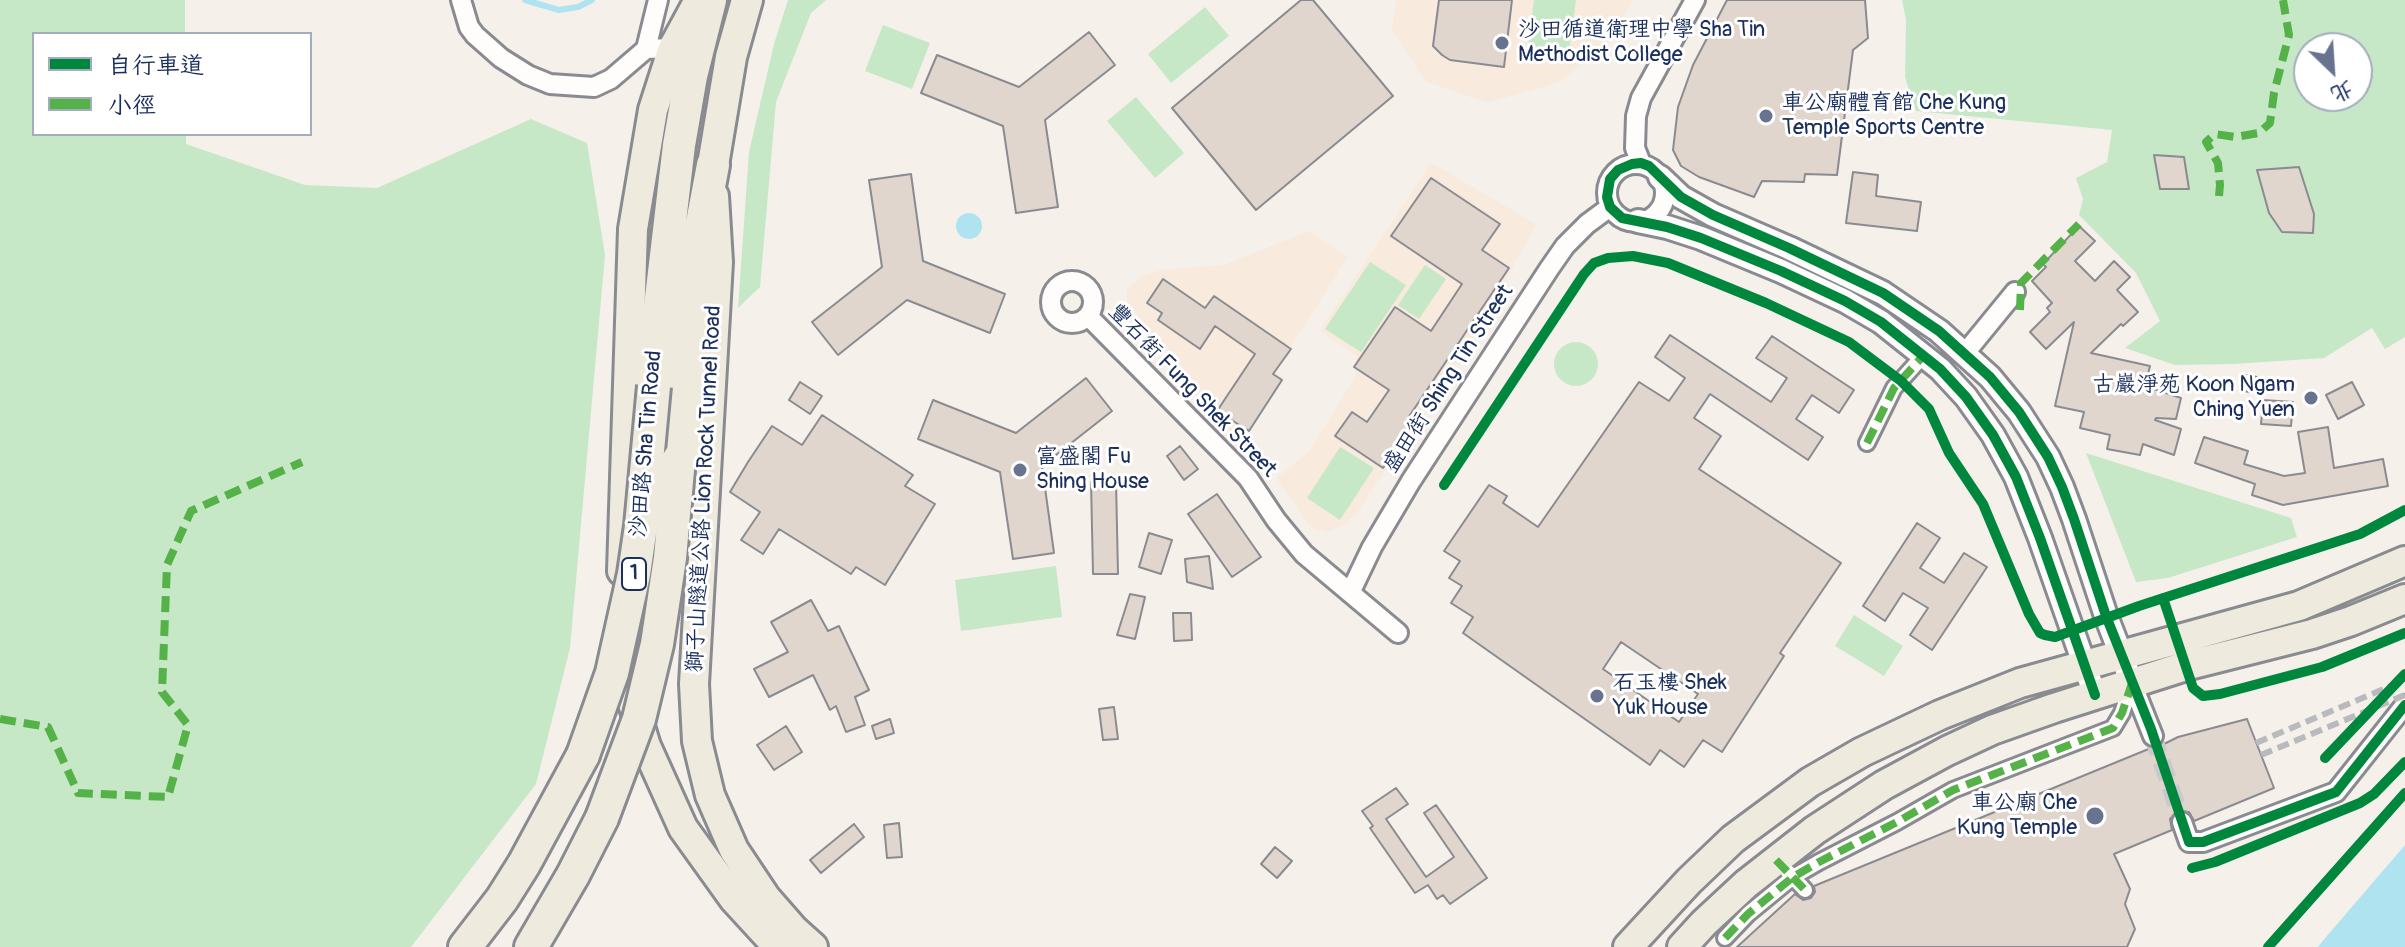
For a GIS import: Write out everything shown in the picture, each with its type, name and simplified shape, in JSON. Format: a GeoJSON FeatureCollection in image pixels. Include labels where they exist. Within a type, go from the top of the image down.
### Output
{"type":"FeatureCollection","features":[{"type":"Feature","properties":{"kind":"highway","name":"沙田路 Sha Tin Road"},"geometry":{"type":"LineString","coordinates":[[465,947],[524,864],[583,755],[612,673],[634,574],[643,511],[659,315],[679,145],[691,76],[710,0]]}},
{"type":"Feature","properties":{"kind":"highway","name":"獅子山隧道公路 Lion Rock Tunnel Road"},"geometry":{"type":"LineString","coordinates":[[713,165],[731,57],[747,0]]}},
{"type":"Feature","properties":{"kind":"highway","name":"沙田路 Sha Tin Road"},"geometry":{"type":"LineString","coordinates":[[531,947],[602,818],[639,719],[657,644],[670,558],[695,260],[713,165]]}},
{"type":"Feature","properties":{"kind":"main road"},"geometry":{"type":"LineString","coordinates":[[699,0],[660,49],[633,229],[622,586],[630,694],[646,746],[683,828],[734,899],[778,947]]}},
{"type":"Feature","properties":{"kind":"main road","name":"獅子山隧道公路 Lion Rock Tunnel Road"},"geometry":{"type":"LineString","coordinates":[[713,165],[718,262],[694,684],[697,741],[710,795],[734,850],[766,898],[813,947]]}},
{"type":"Feature","properties":{"kind":"main road"},"geometry":{"type":"LineString","coordinates":[[1628,947],[1733,839],[1822,775],[1862,752],[1980,697],[2020,683],[2299,606],[2405,561]]}},
{"type":"Feature","properties":{"kind":"main road"},"geometry":{"type":"LineString","coordinates":[[1682,947],[1715,912],[1784,869],[1815,830],[1872,793],[1947,751],[1992,730],[2132,683],[2400,607]]}},
{"type":"Feature","properties":{"kind":"street"},"geometry":{"type":"LineString","coordinates":[[461,0],[469,27],[501,58],[550,84],[594,87],[660,49],[658,0]]}},
{"type":"Feature","properties":{"kind":"street"},"geometry":{"type":"LineString","coordinates":[[1641,163],[1635,148],[1636,116],[1641,98],[1695,0]]}},
{"type":"Feature","properties":{"kind":"street"},"geometry":{"type":"LineString","coordinates":[[2095,695],[2016,477],[1993,435],[1966,397],[1940,369],[1881,322],[1845,301],[1701,238],[1622,218],[1610,207],[1607,191],[1610,179],[1624,166],[1641,163],[1649,166],[1681,197],[1713,215],[1883,293],[1939,331],[1990,377],[2019,412],[2048,457],[2074,519],[2153,736]]}},
{"type":"Feature","properties":{"kind":"street"},"geometry":{"type":"LineString","coordinates":[[1638,221],[1648,219],[1661,207],[1664,190],[1660,177]]}},
{"type":"Feature","properties":{"kind":"street","name":"盛田街 Shing Tin Street"},"geometry":{"type":"LineString","coordinates":[[1350,593],[1403,494],[1549,269],[1565,246],[1610,207]]}},
{"type":"Feature","properties":{"kind":"street"},"geometry":{"type":"LineString","coordinates":[[1965,353],[2015,292]]}},
{"type":"Feature","properties":{"kind":"street","name":"豐石街 Fung Shek Street"},"geometry":{"type":"LineString","coordinates":[[1088,316],[1248,478],[1304,554],[1398,633]]}},
{"type":"Feature","properties":{"kind":"street"},"geometry":{"type":"LineString","coordinates":[[1867,443],[1894,388],[1923,356]]}},
{"type":"Feature","properties":{"kind":"street"},"geometry":{"type":"LineString","coordinates":[[1725,938],[1784,869],[1897,822],[1953,790],[2113,728],[2122,713],[2132,683]]}},
{"type":"Feature","properties":{"kind":"street"},"geometry":{"type":"LineString","coordinates":[[2182,822],[2189,842],[2203,842],[2336,792],[2405,705]]}},
{"type":"Feature","properties":{"kind":"street"},"geometry":{"type":"LineString","coordinates":[[1784,869],[1805,890]]}},
{"type":"Feature","properties":{"kind":"shaded area","name":"沙田循道衛理中學 Sha Tin Methodist College"},"geometry":{"type":"Polygon","coordinates":[[[1396,0],[1633,0],[1621,22],[1593,55],[1559,82],[1487,103],[1425,81],[1392,30],[1396,0]]]}},
{"type":"Feature","properties":{"kind":"shaded area"},"geometry":{"type":"Polygon","coordinates":[[[1431,163],[1536,224],[1485,319],[1356,514],[1343,525],[1327,532],[1312,528],[1276,478],[1310,451],[1355,377],[1357,356],[1320,331],[1431,163]]]}},
{"type":"Feature","properties":{"kind":"shaded area"},"geometry":{"type":"Polygon","coordinates":[[[1309,231],[1348,257],[1275,371],[1284,378],[1249,430],[1234,435],[1224,432],[1167,346],[1137,320],[1127,304],[1127,289],[1143,276],[1161,270],[1224,265],[1309,231]]]}},
{"type":"Feature","properties":{"kind":"green space"},"geometry":{"type":"Polygon","coordinates":[[[0,0],[185,0],[185,32],[32,32],[32,136],[186,136],[186,144],[305,185],[377,188],[531,119],[587,143],[605,255],[570,648],[536,784],[411,947],[0,947],[0,0]]]}},
{"type":"Feature","properties":{"kind":"green space"},"geometry":{"type":"Polygon","coordinates":[[[788,0],[826,0],[811,13],[776,102],[760,287],[738,308],[749,152],[774,44],[788,0]]]}},
{"type":"Feature","properties":{"kind":"green space"},"geometry":{"type":"Polygon","coordinates":[[[1534,0],[1576,0],[1568,58],[1527,53],[1534,0]]]}},
{"type":"Feature","properties":{"kind":"green space"},"geometry":{"type":"Polygon","coordinates":[[[1902,0],[2405,0],[2405,337],[2385,349],[2372,328],[2324,358],[2234,364],[2175,365],[2125,348],[2160,321],[2136,273],[2079,215],[2083,199],[2076,178],[2107,162],[2112,130],[1916,111],[1905,77],[1906,20],[1902,0]]]}},
{"type":"Feature","properties":{"kind":"green space"},"geometry":{"type":"Polygon","coordinates":[[[1205,7],[1229,36],[1171,83],[1148,54],[1205,7]]]}},
{"type":"Feature","properties":{"kind":"green space"},"geometry":{"type":"Polygon","coordinates":[[[883,25],[930,43],[912,89],[865,71],[883,25]]]}},
{"type":"Feature","properties":{"kind":"green space"},"geometry":{"type":"Polygon","coordinates":[[[1136,97],[1184,153],[1155,178],[1107,121],[1136,97]]]}},
{"type":"Feature","properties":{"kind":"green space"},"geometry":{"type":"Polygon","coordinates":[[[1370,262],[1406,285],[1361,352],[1325,329],[1370,262]]]}},
{"type":"Feature","properties":{"kind":"green space"},"geometry":{"type":"Polygon","coordinates":[[[1425,265],[1446,279],[1419,319],[1398,305],[1425,265]]]}},
{"type":"Feature","properties":{"kind":"green space"},"geometry":{"type":"Polygon","coordinates":[[[1576,342],[1592,348],[1598,364],[1592,380],[1576,386],[1560,380],[1554,364],[1560,348],[1576,342]]]}},
{"type":"Feature","properties":{"kind":"green space"},"geometry":{"type":"Polygon","coordinates":[[[1340,447],[1374,468],[1340,520],[1307,498],[1340,447]]]}},
{"type":"Feature","properties":{"kind":"green space"},"geometry":{"type":"Polygon","coordinates":[[[2086,453],[2291,518],[2297,537],[2168,578],[2136,582],[2086,453]]]}},
{"type":"Feature","properties":{"kind":"green space"},"geometry":{"type":"Polygon","coordinates":[[[1056,566],[1062,617],[961,631],[955,580],[1056,566]]]}},
{"type":"Feature","properties":{"kind":"green space"},"geometry":{"type":"Polygon","coordinates":[[[1854,615],[1903,646],[1884,676],[1835,646],[1854,615]]]}},
{"type":"Feature","properties":{"kind":"water"},"geometry":{"type":"Polygon","coordinates":[[[969,213],[979,216],[982,226],[979,236],[969,239],[959,236],[956,226],[959,216],[969,213]]]}},
{"type":"Feature","properties":{"kind":"water"},"geometry":{"type":"Polygon","coordinates":[[[2405,845],[2405,947],[2318,947],[2326,937],[2405,845]]]}},
{"type":"Feature","properties":{"kind":"building"},"geometry":{"type":"Polygon","coordinates":[[[1301,0],[1313,0],[1393,96],[1256,210],[1172,108],[1301,0]]]}},
{"type":"Feature","properties":{"kind":"building"},"geometry":{"type":"Polygon","coordinates":[[[1439,0],[1512,0],[1504,67],[1450,60],[1433,46],[1439,0]]]}},
{"type":"Feature","properties":{"kind":"building","name":"車公廟體育館 Che Kung Temple Sports Centre"},"geometry":{"type":"Polygon","coordinates":[[[1727,0],[1865,0],[1868,38],[1853,50],[1837,175],[1805,174],[1804,182],[1762,181],[1754,197],[1699,177],[1681,166],[1673,150],[1678,107],[1693,65],[1727,0]]]}},
{"type":"Feature","properties":{"kind":"building"},"geometry":{"type":"Polygon","coordinates":[[[1089,32],[1115,65],[1045,120],[1058,207],[1016,213],[1003,126],[921,93],[937,55],[1019,87],[1089,32]]]}},
{"type":"Feature","properties":{"kind":"building"},"geometry":{"type":"Polygon","coordinates":[[[2154,155],[2184,157],[2189,189],[2160,189],[2154,155]]]}},
{"type":"Feature","properties":{"kind":"building"},"geometry":{"type":"Polygon","coordinates":[[[2299,167],[2314,214],[2313,233],[2282,232],[2269,213],[2257,170],[2299,167]]]}},
{"type":"Feature","properties":{"kind":"building"},"geometry":{"type":"Polygon","coordinates":[[[1853,172],[1878,175],[1876,196],[1921,202],[1917,231],[1846,223],[1853,172]]]}},
{"type":"Feature","properties":{"kind":"building"},"geometry":{"type":"Polygon","coordinates":[[[911,174],[923,261],[1005,294],[990,333],[907,300],[838,355],[812,322],[882,267],[869,180],[911,174]]]}},
{"type":"Feature","properties":{"kind":"building"},"geometry":{"type":"Polygon","coordinates":[[[1431,178],[1500,224],[1482,250],[1509,268],[1406,421],[1412,425],[1383,468],[1335,436],[1352,412],[1367,422],[1389,390],[1354,367],[1395,307],[1431,331],[1462,284],[1391,236],[1431,178]]]}},
{"type":"Feature","properties":{"kind":"building"},"geometry":{"type":"Polygon","coordinates":[[[2079,226],[2095,241],[2075,261],[2095,281],[2114,261],[2130,277],[2117,290],[2138,312],[2091,353],[2150,366],[2145,386],[2181,398],[2176,419],[2155,420],[2181,429],[2174,455],[2143,444],[2140,455],[2107,449],[2110,435],[2080,428],[2084,412],[2055,406],[2074,322],[2046,349],[2030,332],[2050,312],[2047,308],[2052,303],[2032,281],[2046,267],[2043,264],[2079,226]]]}},
{"type":"Feature","properties":{"kind":"building"},"geometry":{"type":"Polygon","coordinates":[[[1163,279],[1205,308],[1214,296],[1291,349],[1273,374],[1282,380],[1249,431],[1217,411],[1255,354],[1215,326],[1200,349],[1158,320],[1162,313],[1147,303],[1163,279]]]}},
{"type":"Feature","properties":{"kind":"building"},"geometry":{"type":"Polygon","coordinates":[[[1670,335],[1771,402],[1787,378],[1756,358],[1772,336],[1854,390],[1839,413],[1812,395],[1796,419],[1823,437],[1808,460],[1710,394],[1694,418],[1721,436],[1699,469],[1841,563],[1780,653],[1784,656],[1722,752],[1703,740],[1684,767],[1660,750],[1650,765],[1463,633],[1473,617],[1451,603],[1462,586],[1449,578],[1460,561],[1444,551],[1489,485],[1507,496],[1503,503],[1538,527],[1639,382],[1669,401],[1685,378],[1655,357],[1670,335]],[[1621,642],[1603,669],[1679,722],[1698,694],[1621,642]]]}},
{"type":"Feature","properties":{"kind":"building"},"geometry":{"type":"Polygon","coordinates":[[[2241,374],[2257,377],[2254,393],[2239,390],[2241,374]]]}},
{"type":"Feature","properties":{"kind":"building","name":"富盛閣 Fu Shing House"},"geometry":{"type":"Polygon","coordinates":[[[1086,378],[1112,411],[1042,466],[1054,553],[1013,559],[1000,472],[918,439],[933,400],[1016,433],[1086,378]]]}},
{"type":"Feature","properties":{"kind":"building"},"geometry":{"type":"Polygon","coordinates":[[[800,382],[822,396],[810,414],[789,400],[800,382]]]}},
{"type":"Feature","properties":{"kind":"building"},"geometry":{"type":"Polygon","coordinates":[[[2352,382],[2364,405],[2338,419],[2326,395],[2352,382]]]}},
{"type":"Feature","properties":{"kind":"building"},"geometry":{"type":"Polygon","coordinates":[[[2263,400],[2293,402],[2291,426],[2261,424],[2263,400]]]}},
{"type":"Feature","properties":{"kind":"building"},"geometry":{"type":"Polygon","coordinates":[[[822,415],[913,475],[905,486],[935,504],[885,585],[856,567],[851,574],[779,529],[763,554],[741,540],[760,512],[730,492],[748,462],[772,426],[802,445],[822,415]]]}},
{"type":"Feature","properties":{"kind":"building"},"geometry":{"type":"Polygon","coordinates":[[[2328,427],[2334,468],[2383,459],[2388,486],[2283,505],[2252,495],[2255,484],[2195,463],[2204,437],[2248,451],[2244,464],[2284,476],[2305,473],[2298,432],[2328,427]]]}},
{"type":"Feature","properties":{"kind":"building"},"geometry":{"type":"Polygon","coordinates":[[[1180,446],[1198,469],[1184,480],[1167,456],[1180,446]]]}},
{"type":"Feature","properties":{"kind":"building"},"geometry":{"type":"Polygon","coordinates":[[[1116,481],[1118,574],[1093,574],[1091,482],[1116,481]]]}},
{"type":"Feature","properties":{"kind":"building"},"geometry":{"type":"Polygon","coordinates":[[[1217,494],[1261,557],[1232,577],[1188,514],[1217,494]]]}},
{"type":"Feature","properties":{"kind":"building"},"geometry":{"type":"Polygon","coordinates":[[[1917,523],[1940,538],[1920,568],[1944,583],[1964,553],[1987,567],[1932,650],[1910,635],[1928,608],[1903,593],[1885,621],[1863,606],[1917,523]]]}},
{"type":"Feature","properties":{"kind":"building"},"geometry":{"type":"Polygon","coordinates":[[[1149,533],[1172,540],[1161,574],[1139,567],[1149,533]]]}},
{"type":"Feature","properties":{"kind":"building"},"geometry":{"type":"Polygon","coordinates":[[[1209,556],[1213,589],[1187,582],[1185,559],[1209,556]]]}},
{"type":"Feature","properties":{"kind":"building"},"geometry":{"type":"Polygon","coordinates":[[[1130,594],[1145,597],[1135,639],[1117,635],[1130,594]]]}},
{"type":"Feature","properties":{"kind":"building"},"geometry":{"type":"Polygon","coordinates":[[[811,600],[828,631],[839,626],[869,690],[855,697],[865,725],[846,732],[836,706],[830,710],[813,675],[769,697],[754,669],[788,652],[771,622],[811,600]]]}},
{"type":"Feature","properties":{"kind":"building"},"geometry":{"type":"Polygon","coordinates":[[[1173,613],[1191,613],[1192,640],[1174,641],[1173,613]]]}},
{"type":"Feature","properties":{"kind":"building"},"geometry":{"type":"Polygon","coordinates":[[[1114,707],[1118,739],[1103,740],[1099,709],[1114,707]]]}},
{"type":"Feature","properties":{"kind":"building"},"geometry":{"type":"Polygon","coordinates":[[[890,719],[894,733],[876,739],[872,726],[890,719]]]}},
{"type":"Feature","properties":{"kind":"building","name":"車公廟 Che Kung Temple"},"geometry":{"type":"Polygon","coordinates":[[[2247,719],[2274,788],[2194,821],[2189,812],[2177,811],[2170,819],[2172,830],[2114,854],[2130,889],[2125,904],[2135,929],[2127,947],[1737,947],[1795,894],[1803,900],[1811,898],[1815,892],[1814,886],[2178,737],[2247,719]]]}},
{"type":"Feature","properties":{"kind":"building"},"geometry":{"type":"Polygon","coordinates":[[[786,726],[802,752],[774,770],[757,745],[786,726]]]}},
{"type":"Feature","properties":{"kind":"building"},"geometry":{"type":"Polygon","coordinates":[[[1396,788],[1408,804],[1386,819],[1426,877],[1454,857],[1424,813],[1436,805],[1487,878],[1450,904],[1443,895],[1437,899],[1428,885],[1415,893],[1370,828],[1373,826],[1362,811],[1396,788]]]}},
{"type":"Feature","properties":{"kind":"building"},"geometry":{"type":"Polygon","coordinates":[[[899,823],[902,857],[887,858],[884,825],[899,823]]]}},
{"type":"Feature","properties":{"kind":"building"},"geometry":{"type":"Polygon","coordinates":[[[854,824],[864,837],[821,873],[810,860],[854,824]]]}},
{"type":"Feature","properties":{"kind":"building"},"geometry":{"type":"Polygon","coordinates":[[[1275,847],[1292,861],[1277,878],[1261,864],[1275,847]]]}},
{"type":"Feature","properties":{"kind":"waterway"},"geometry":{"type":"LineString","coordinates":[[525,0],[559,10],[578,7],[592,0]]}},
{"type":"Feature","properties":{"kind":"tunnel"},"geometry":{"type":"LineString","coordinates":[[2153,736],[2182,822]]}},
{"type":"Feature","properties":{"kind":"railway"},"geometry":{"type":"LineString","coordinates":[[2256,743],[2405,680]]}},
{"type":"Feature","properties":{"kind":"railway"},"geometry":{"type":"LineString","coordinates":[[2261,755],[2405,695]]}},
{"type":"Feature","properties":{"kind":"marked path"},"geometry":{"type":"LineString","coordinates":[[2219,196],[2218,163],[2206,142],[2215,134],[2235,137],[2259,133],[2270,123],[2274,93],[2289,35],[2283,0]]}},
{"type":"Feature","properties":{"kind":"marked path"},"geometry":{"type":"LineString","coordinates":[[2020,310],[2021,283],[2079,224]]}},
{"type":"Feature","properties":{"kind":"marked path"},"geometry":{"type":"LineString","coordinates":[[1867,443],[1894,388],[1923,356]]}},
{"type":"Feature","properties":{"kind":"marked path"},"geometry":{"type":"LineString","coordinates":[[0,719],[48,727],[78,793],[168,797],[188,725],[162,692],[167,565],[191,511],[302,462]]}},
{"type":"Feature","properties":{"kind":"marked path"},"geometry":{"type":"LineString","coordinates":[[1725,938],[1748,914],[1793,877],[1819,862],[1953,790],[2113,728],[2122,713],[2132,683]]}},
{"type":"Feature","properties":{"kind":"marked path"},"geometry":{"type":"LineString","coordinates":[[1776,860],[1805,890]]}},
{"type":"Feature","properties":{"kind":"cycle path"},"geometry":{"type":"LineString","coordinates":[[2095,695],[2016,477],[1993,435],[1966,397],[1940,369],[1881,322],[1845,301],[1701,238],[1622,218],[1610,207],[1607,197],[1610,179],[1618,170],[1632,164],[1649,166],[1681,197],[1713,215],[1883,293],[1939,331],[1990,377],[2019,412],[2048,457],[2062,487],[2189,842],[2203,842],[2336,792],[2405,705]]}},
{"type":"Feature","properties":{"kind":"cycle path"},"geometry":{"type":"LineString","coordinates":[[1444,485],[1584,274],[1594,263],[1608,258],[1633,256],[1668,263],[1766,303],[1849,342],[1901,381],[1929,409],[1949,453],[1983,504],[2029,614],[2040,633],[2045,635],[2055,637],[2139,606],[2360,534],[2405,510]]}},
{"type":"Feature","properties":{"kind":"cycle path"},"geometry":{"type":"LineString","coordinates":[[2163,598],[2193,688],[2203,696],[2322,667],[2405,633]]}},
{"type":"Feature","properties":{"kind":"cycle path"},"geometry":{"type":"LineString","coordinates":[[2325,758],[2405,674]]}},
{"type":"Feature","properties":{"kind":"cycle path"},"geometry":{"type":"LineString","coordinates":[[2192,868],[2215,862],[2360,803],[2374,794],[2405,762]]}},
{"type":"Feature","properties":{"kind":"cycle path"},"geometry":{"type":"LineString","coordinates":[[2268,947],[2405,793]]}},
{"type":"Feature","properties":{"kind":"place","name":"沙田循道衛理中學 Sha Tin Methodist College"},"geometry":{"type":"Point","coordinates":[1502,43]}},
{"type":"Feature","properties":{"kind":"place","name":"車公廟體育館 Che Kung Temple Sports Centre"},"geometry":{"type":"Point","coordinates":[1766,116]}},
{"type":"Feature","properties":{"kind":"place","name":"古巖淨苑 Koon Ngam Ching Yuen"},"geometry":{"type":"Point","coordinates":[2311,398]}},
{"type":"Feature","properties":{"kind":"place","name":"富盛閣 Fu Shing House"},"geometry":{"type":"Point","coordinates":[1020,470]}},
{"type":"Feature","properties":{"kind":"place","name":"石玉樓 Shek Yuk House"},"geometry":{"type":"Point","coordinates":[1597,696]}},
{"type":"Feature","properties":{"kind":"place","name":"車公廟 Che Kung Temple"},"geometry":{"type":"Point","coordinates":[2095,816]}}]}
